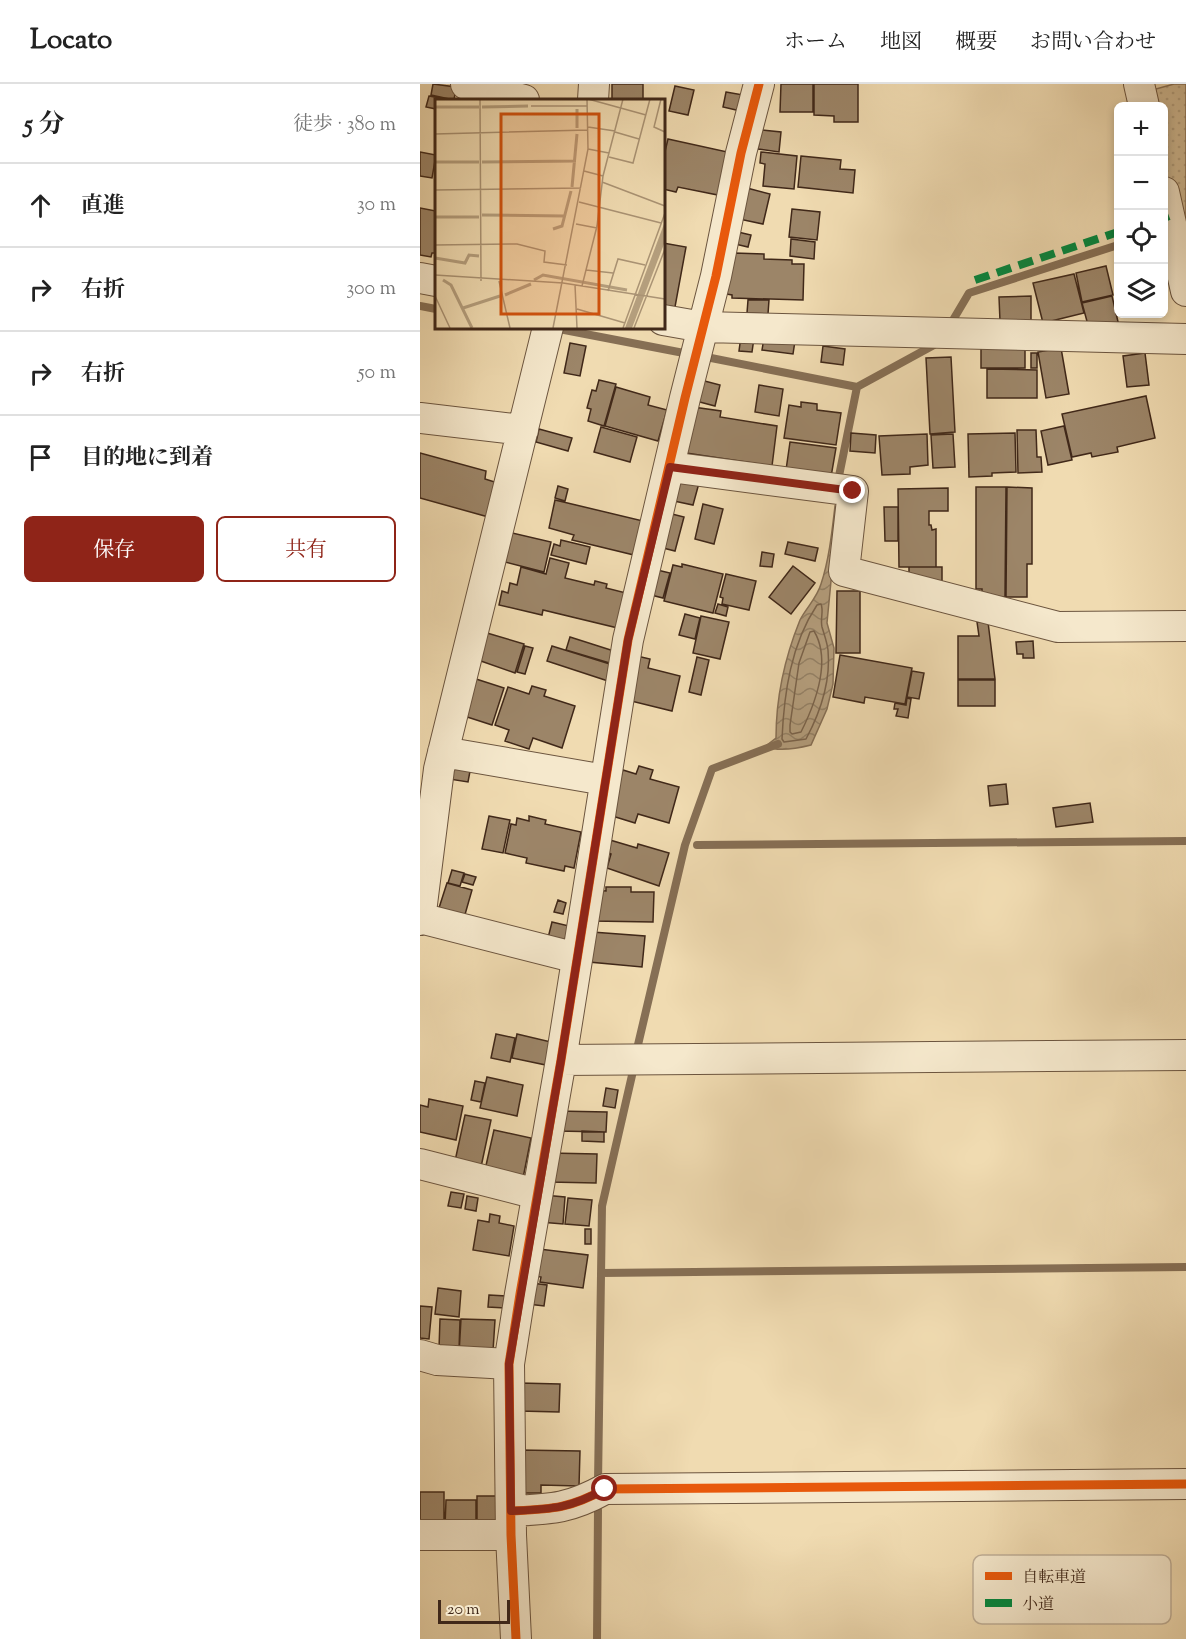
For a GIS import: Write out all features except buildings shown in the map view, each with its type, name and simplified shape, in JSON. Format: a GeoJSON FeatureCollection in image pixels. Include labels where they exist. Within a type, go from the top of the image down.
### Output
{"type":"FeatureCollection","features":[{"type":"Feature","properties":{"kind":"street"},"geometry":{"type":"LineString","coordinates":[[466,84],[520,99]]}},
{"type":"Feature","properties":{"kind":"street"},"geometry":{"type":"LineString","coordinates":[[516,1639],[511,1523],[509,1364],[561,1060],[628,640],[716,276],[741,153],[759,84]]}},
{"type":"Feature","properties":{"kind":"street"},"geometry":{"type":"LineString","coordinates":[[1139,84],[1143,102]]}},
{"type":"Feature","properties":{"kind":"street"},"geometry":{"type":"LineString","coordinates":[[1168,210],[1186,291]]}},
{"type":"Feature","properties":{"kind":"street"},"geometry":{"type":"LineString","coordinates":[[420,278],[435,281]]}},
{"type":"Feature","properties":{"kind":"street"},"geometry":{"type":"LineString","coordinates":[[664,321],[698,347],[1186,339]]}},
{"type":"Feature","properties":{"kind":"street"},"geometry":{"type":"LineString","coordinates":[[548,330],[439,769],[420,919],[577,958]]}},
{"type":"Feature","properties":{"kind":"street"},"geometry":{"type":"LineString","coordinates":[[420,418],[522,430]]}},
{"type":"Feature","properties":{"kind":"street"},"geometry":{"type":"LineString","coordinates":[[670,467],[853,491],[844,571],[1058,627],[1186,626]]}},
{"type":"Feature","properties":{"kind":"street"},"geometry":{"type":"LineString","coordinates":[[443,752],[605,780]]}},
{"type":"Feature","properties":{"kind":"street"},"geometry":{"type":"LineString","coordinates":[[561,1060],[1186,1055]]}},
{"type":"Feature","properties":{"kind":"street"},"geometry":{"type":"LineString","coordinates":[[420,1164],[537,1194]]}},
{"type":"Feature","properties":{"kind":"street"},"geometry":{"type":"LineString","coordinates":[[420,1355],[437,1360],[509,1364]]}},
{"type":"Feature","properties":{"kind":"street"},"geometry":{"type":"LineString","coordinates":[[420,1536],[511,1523],[581,1502],[605,1489],[1186,1484]]}},
{"type":"Feature","properties":{"kind":"shaded area"},"geometry":{"type":"Polygon","coordinates":[[[1174,84],[1186,84],[1186,217],[1177,220],[1168,183],[1168,102],[1148,102],[1145,92],[1174,84]]]}},
{"type":"Feature","properties":{"kind":"water"},"geometry":{"type":"Polygon","coordinates":[[[835,506],[838,508],[827,623],[834,648],[833,684],[827,709],[811,745],[788,749],[771,748],[766,746],[776,738],[780,693],[786,663],[800,620],[821,584],[828,556],[835,506]]]}},
{"type":"Feature","properties":{"kind":"waterway"},"geometry":{"type":"LineString","coordinates":[[953,320],[969,293],[1114,246]]}},
{"type":"Feature","properties":{"kind":"waterway"},"geometry":{"type":"LineString","coordinates":[[420,306],[435,309]]}},
{"type":"Feature","properties":{"kind":"waterway"},"geometry":{"type":"LineString","coordinates":[[554,328],[689,354]]}},
{"type":"Feature","properties":{"kind":"waterway"},"geometry":{"type":"LineString","coordinates":[[701,356],[857,387],[934,345]]}},
{"type":"Feature","properties":{"kind":"waterway"},"geometry":{"type":"LineString","coordinates":[[839,476],[857,387]]}},
{"type":"Feature","properties":{"kind":"waterway"},"geometry":{"type":"LineString","coordinates":[[637,1049],[685,845],[712,769],[778,744]]}},
{"type":"Feature","properties":{"kind":"waterway"},"geometry":{"type":"LineString","coordinates":[[697,845],[1186,841]]}},
{"type":"Feature","properties":{"kind":"waterway"},"geometry":{"type":"LineString","coordinates":[[598,1483],[602,1206],[633,1071]]}},
{"type":"Feature","properties":{"kind":"waterway"},"geometry":{"type":"LineString","coordinates":[[601,1273],[1186,1267]]}},
{"type":"Feature","properties":{"kind":"waterway"},"geometry":{"type":"LineString","coordinates":[[597,1639],[598,1510]]}},
{"type":"Feature","properties":{"kind":"marked path"},"geometry":{"type":"LineString","coordinates":[[975,280],[1114,233]]}},
{"type":"Feature","properties":{"kind":"cycle path"},"geometry":{"type":"LineString","coordinates":[[516,1639],[511,1535],[509,1364],[561,1060],[628,640],[716,276],[741,153],[759,84]]}},
{"type":"Feature","properties":{"kind":"cycle path"},"geometry":{"type":"LineString","coordinates":[[511,1511],[560,1507],[581,1501],[605,1489],[1186,1484]]}},
{"type":"Feature","properties":{"kind":"route"},"geometry":{"type":"LineString","coordinates":[[605,1489],[581,1502],[553,1509],[511,1511],[509,1364],[561,1060],[628,640],[670,467],[853,491]]}}]}
